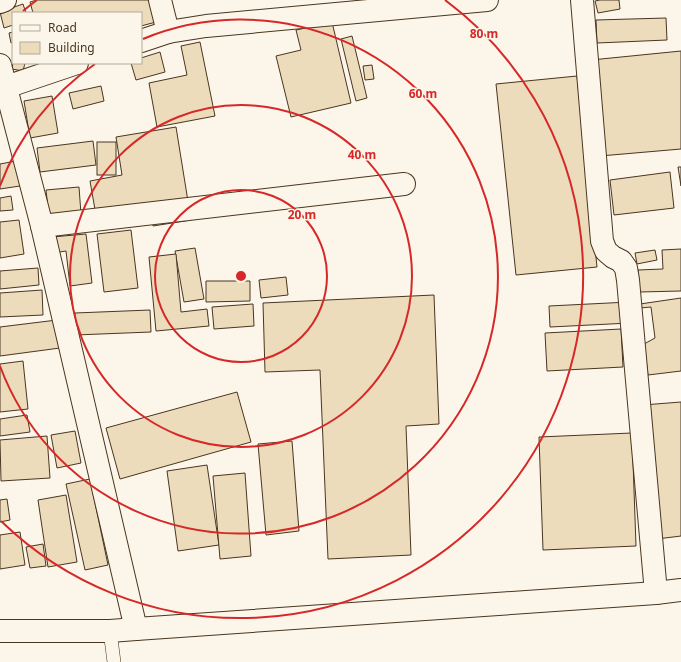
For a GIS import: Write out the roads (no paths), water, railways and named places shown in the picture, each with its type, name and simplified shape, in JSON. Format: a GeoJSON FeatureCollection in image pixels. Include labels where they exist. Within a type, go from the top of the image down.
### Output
{"type":"FeatureCollection","features":[{"type":"Feature","properties":{"kind":"street"},"geometry":{"type":"LineString","coordinates":[[0,2],[5,0]]}},
{"type":"Feature","properties":{"kind":"street"},"geometry":{"type":"LineString","coordinates":[[160,0],[168,32]]}},
{"type":"Feature","properties":{"kind":"street"},"geometry":{"type":"LineString","coordinates":[[142,41],[168,32],[206,26],[487,0]]}},
{"type":"Feature","properties":{"kind":"street"},"geometry":{"type":"LineString","coordinates":[[582,0],[602,241],[606,251],[621,261],[626,268],[628,280],[656,593]]}},
{"type":"Feature","properties":{"kind":"street"},"geometry":{"type":"LineString","coordinates":[[3,88],[74,64]]}},
{"type":"Feature","properties":{"kind":"street"},"geometry":{"type":"LineString","coordinates":[[0,65],[3,88],[42,226],[136,629]]}},
{"type":"Feature","properties":{"kind":"street"},"geometry":{"type":"LineString","coordinates":[[42,226],[404,184]]}},
{"type":"Feature","properties":{"kind":"street"},"geometry":{"type":"LineString","coordinates":[[0,631],[110,631],[656,593],[681,590]]}},
{"type":"Feature","properties":{"kind":"lane"},"geometry":{"type":"LineString","coordinates":[[110,631],[114,662]]}}]}
